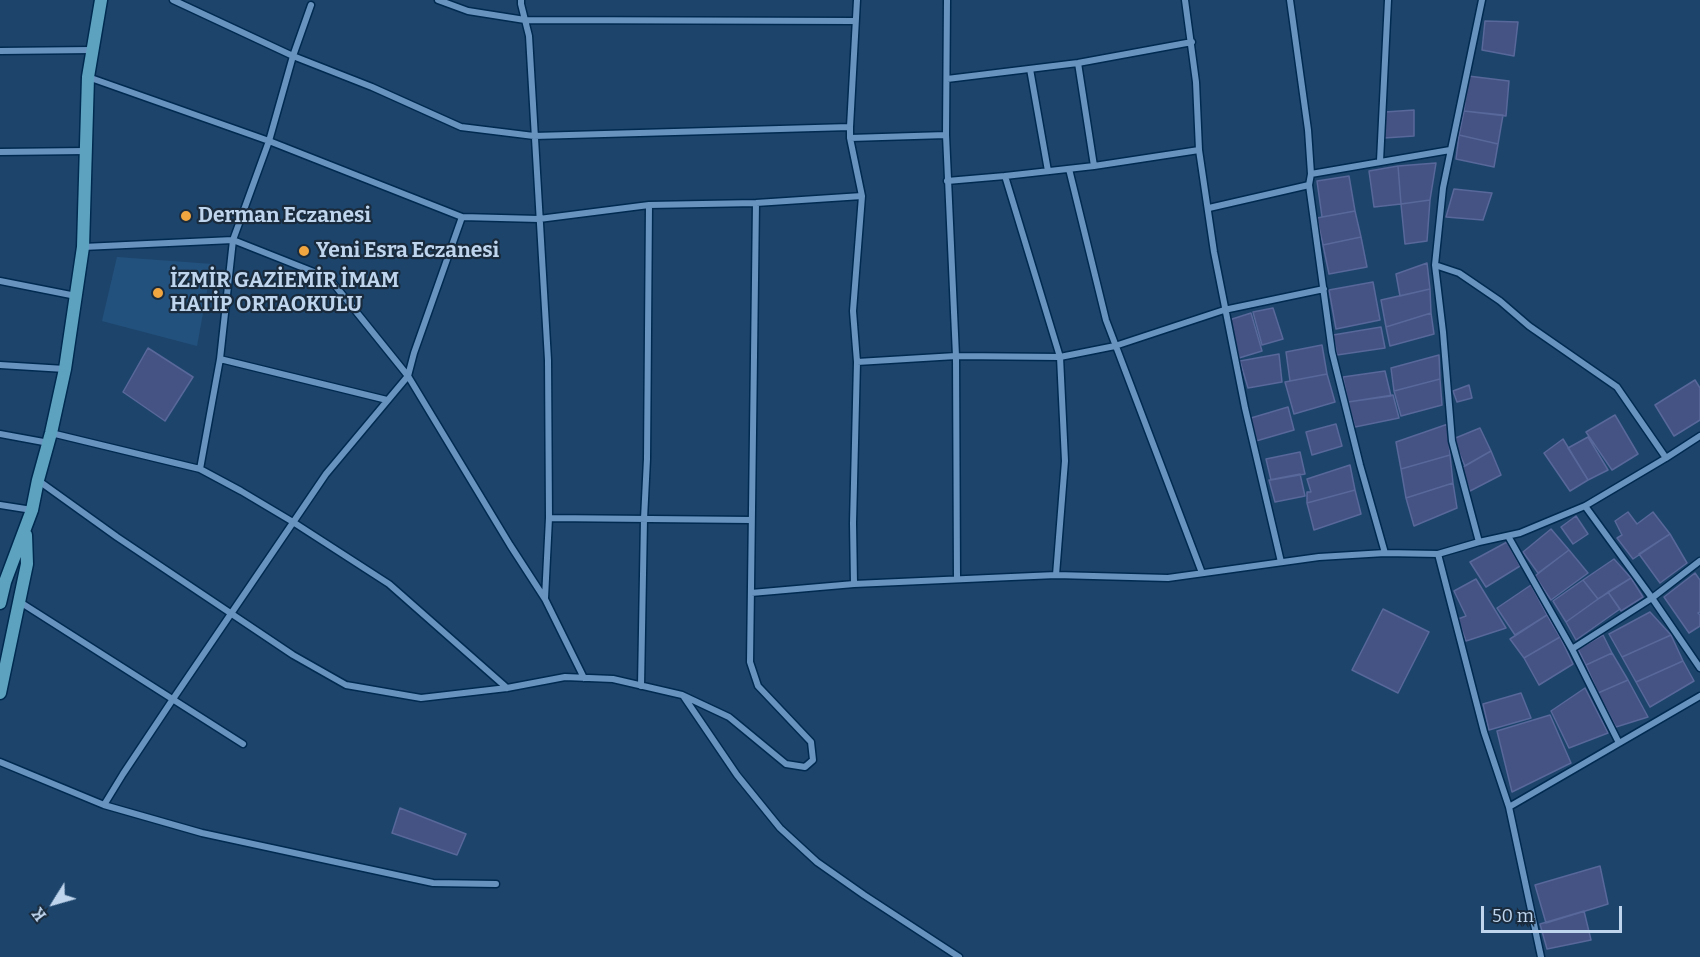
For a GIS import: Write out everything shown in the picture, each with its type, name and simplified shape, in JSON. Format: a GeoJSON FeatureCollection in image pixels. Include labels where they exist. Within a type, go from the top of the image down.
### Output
{"type":"FeatureCollection","features":[{"type":"Feature","properties":{"kind":"main road"},"geometry":{"type":"LineString","coordinates":[[0,603],[5,582],[32,510],[65,369],[83,248],[88,77],[101,0]]}},
{"type":"Feature","properties":{"kind":"main road"},"geometry":{"type":"LineString","coordinates":[[0,693],[27,564],[26,531]]}},
{"type":"Feature","properties":{"kind":"street"},"geometry":{"type":"LineString","coordinates":[[173,0],[292,56],[372,87],[461,127],[534,136],[850,127]]}},
{"type":"Feature","properties":{"kind":"street"},"geometry":{"type":"LineString","coordinates":[[438,0],[468,11],[525,20],[855,21]]}},
{"type":"Feature","properties":{"kind":"street"},"geometry":{"type":"LineString","coordinates":[[521,0],[529,36],[548,360],[549,518],[545,599]]}},
{"type":"Feature","properties":{"kind":"street"},"geometry":{"type":"LineString","coordinates":[[854,584],[853,523],[857,362],[853,311],[862,196],[850,138],[850,127],[857,0]]}},
{"type":"Feature","properties":{"kind":"street"},"geometry":{"type":"LineString","coordinates":[[947,0],[946,135],[956,356],[957,579]]}},
{"type":"Feature","properties":{"kind":"street"},"geometry":{"type":"LineString","coordinates":[[1185,0],[1196,82],[1199,150],[1214,252],[1245,408],[1281,562]]}},
{"type":"Feature","properties":{"kind":"street"},"geometry":{"type":"LineString","coordinates":[[1290,0],[1308,130],[1311,174],[1309,185],[1332,352],[1385,553]]}},
{"type":"Feature","properties":{"kind":"street"},"geometry":{"type":"LineString","coordinates":[[1380,161],[1388,0]]}},
{"type":"Feature","properties":{"kind":"street"},"geometry":{"type":"LineString","coordinates":[[1479,542],[1452,441],[1435,265],[1443,188],[1482,0]]}},
{"type":"Feature","properties":{"kind":"street"},"geometry":{"type":"LineString","coordinates":[[200,469],[220,358],[233,240],[269,141],[292,56],[311,5]]}},
{"type":"Feature","properties":{"kind":"street"},"geometry":{"type":"LineString","coordinates":[[946,80],[1078,63],[1191,42]]}},
{"type":"Feature","properties":{"kind":"street"},"geometry":{"type":"LineString","coordinates":[[0,51],[92,50]]}},
{"type":"Feature","properties":{"kind":"street"},"geometry":{"type":"LineString","coordinates":[[1078,63],[1094,166]]}},
{"type":"Feature","properties":{"kind":"street"},"geometry":{"type":"LineString","coordinates":[[1030,69],[1048,171]]}},
{"type":"Feature","properties":{"kind":"street"},"geometry":{"type":"LineString","coordinates":[[88,77],[269,141],[462,217],[539,219],[649,205],[756,203],[862,196]]}},
{"type":"Feature","properties":{"kind":"street"},"geometry":{"type":"LineString","coordinates":[[850,138],[946,135]]}},
{"type":"Feature","properties":{"kind":"street"},"geometry":{"type":"LineString","coordinates":[[947,181],[1094,166],[1199,150]]}},
{"type":"Feature","properties":{"kind":"street"},"geometry":{"type":"LineString","coordinates":[[1311,174],[1450,150]]}},
{"type":"Feature","properties":{"kind":"street"},"geometry":{"type":"LineString","coordinates":[[0,152],[87,151]]}},
{"type":"Feature","properties":{"kind":"street"},"geometry":{"type":"LineString","coordinates":[[1069,169],[1106,321],[1202,573]]}},
{"type":"Feature","properties":{"kind":"street"},"geometry":{"type":"LineString","coordinates":[[1005,176],[1060,357],[1065,461],[1056,575]]}},
{"type":"Feature","properties":{"kind":"street"},"geometry":{"type":"LineString","coordinates":[[1209,208],[1309,185]]}},
{"type":"Feature","properties":{"kind":"street"},"geometry":{"type":"LineString","coordinates":[[38,480],[117,537],[293,655],[346,685],[422,698],[507,688],[566,677],[613,679],[682,695],[729,717],[786,764],[805,767],[813,759],[811,742],[758,686],[750,662],[756,203]]}},
{"type":"Feature","properties":{"kind":"street"},"geometry":{"type":"LineString","coordinates":[[641,687],[644,519],[648,448],[649,205]]}},
{"type":"Feature","properties":{"kind":"street"},"geometry":{"type":"LineString","coordinates":[[104,805],[172,699],[326,474],[408,376],[462,217]]}},
{"type":"Feature","properties":{"kind":"street"},"geometry":{"type":"LineString","coordinates":[[83,248],[233,240],[329,278],[408,376],[545,599],[584,678]]}},
{"type":"Feature","properties":{"kind":"street"},"geometry":{"type":"LineString","coordinates":[[1435,265],[1459,273],[1500,301],[1528,326],[1617,387],[1666,458]]}},
{"type":"Feature","properties":{"kind":"street"},"geometry":{"type":"LineString","coordinates":[[0,281],[76,296]]}},
{"type":"Feature","properties":{"kind":"street"},"geometry":{"type":"LineString","coordinates":[[857,362],[956,356],[1060,357],[1115,346],[1224,309],[1324,289]]}},
{"type":"Feature","properties":{"kind":"street"},"geometry":{"type":"LineString","coordinates":[[220,358],[387,400]]}},
{"type":"Feature","properties":{"kind":"street"},"geometry":{"type":"LineString","coordinates":[[0,365],[65,369]]}},
{"type":"Feature","properties":{"kind":"street"},"geometry":{"type":"LineString","coordinates":[[0,435],[50,438],[200,469],[293,522],[389,584],[507,688]]}},
{"type":"Feature","properties":{"kind":"street"},"geometry":{"type":"LineString","coordinates":[[752,593],[854,584],[1056,575],[1168,578],[1319,557],[1385,553],[1438,554],[1520,533],[1585,506],[1700,436]]}},
{"type":"Feature","properties":{"kind":"street"},"geometry":{"type":"LineString","coordinates":[[0,505],[32,510]]}},
{"type":"Feature","properties":{"kind":"street"},"geometry":{"type":"LineString","coordinates":[[1585,506],[1700,668]]}},
{"type":"Feature","properties":{"kind":"street"},"geometry":{"type":"LineString","coordinates":[[549,518],[751,520]]}},
{"type":"Feature","properties":{"kind":"street"},"geometry":{"type":"LineString","coordinates":[[1508,536],[1572,649],[1619,743]]}},
{"type":"Feature","properties":{"kind":"street"},"geometry":{"type":"LineString","coordinates":[[1438,554],[1484,732],[1509,807],[1541,957]]}},
{"type":"Feature","properties":{"kind":"street"},"geometry":{"type":"LineString","coordinates":[[1572,649],[1652,598],[1700,561]]}},
{"type":"Feature","properties":{"kind":"street"},"geometry":{"type":"LineString","coordinates":[[20,602],[243,744]]}},
{"type":"Feature","properties":{"kind":"street"},"geometry":{"type":"LineString","coordinates":[[682,695],[737,775],[780,828],[817,862],[959,957]]}},
{"type":"Feature","properties":{"kind":"street"},"geometry":{"type":"LineString","coordinates":[[1509,807],[1700,696]]}},
{"type":"Feature","properties":{"kind":"street"},"geometry":{"type":"LineString","coordinates":[[0,762],[104,805],[202,833],[433,883],[496,884]]}},
{"type":"Feature","properties":{"kind":"shaded area","name":"İZMİR GAZİEMİR İMAM HATİP ORTAOKULU"},"geometry":{"type":"Polygon","coordinates":[[[117,257],[212,264],[197,346],[102,321],[117,257]]]}},
{"type":"Feature","properties":{"kind":"building"},"geometry":{"type":"Polygon","coordinates":[[[1485,21],[1518,22],[1514,56],[1482,50],[1485,21]]]}},
{"type":"Feature","properties":{"kind":"building"},"geometry":{"type":"Polygon","coordinates":[[[1468,76],[1509,81],[1506,116],[1464,111],[1468,76]]]}},
{"type":"Feature","properties":{"kind":"building"},"geometry":{"type":"Polygon","coordinates":[[[1414,110],[1414,136],[1384,138],[1385,112],[1414,110]]]}},
{"type":"Feature","properties":{"kind":"building"},"geometry":{"type":"Polygon","coordinates":[[[1464,111],[1503,115],[1498,144],[1459,135],[1464,111]]]}},
{"type":"Feature","properties":{"kind":"building"},"geometry":{"type":"Polygon","coordinates":[[[1459,135],[1498,144],[1494,167],[1456,159],[1459,135]]]}},
{"type":"Feature","properties":{"kind":"building"},"geometry":{"type":"Polygon","coordinates":[[[1436,163],[1430,200],[1401,204],[1398,166],[1436,163]]]}},
{"type":"Feature","properties":{"kind":"building"},"geometry":{"type":"Polygon","coordinates":[[[1398,166],[1401,204],[1374,207],[1369,171],[1398,166]]]}},
{"type":"Feature","properties":{"kind":"building"},"geometry":{"type":"Polygon","coordinates":[[[1349,176],[1355,211],[1322,217],[1317,181],[1349,176]]]}},
{"type":"Feature","properties":{"kind":"building"},"geometry":{"type":"Polygon","coordinates":[[[1454,189],[1492,193],[1483,220],[1446,217],[1454,189]]]}},
{"type":"Feature","properties":{"kind":"building"},"geometry":{"type":"Polygon","coordinates":[[[1430,200],[1427,241],[1405,244],[1401,204],[1430,200]]]}},
{"type":"Feature","properties":{"kind":"building"},"geometry":{"type":"Polygon","coordinates":[[[1355,211],[1361,237],[1323,245],[1317,218],[1355,211]]]}},
{"type":"Feature","properties":{"kind":"building"},"geometry":{"type":"Polygon","coordinates":[[[1361,237],[1367,267],[1329,274],[1323,245],[1361,237]]]}},
{"type":"Feature","properties":{"kind":"building"},"geometry":{"type":"Polygon","coordinates":[[[1427,263],[1430,289],[1400,296],[1396,274],[1427,263]]]}},
{"type":"Feature","properties":{"kind":"building"},"geometry":{"type":"Polygon","coordinates":[[[1373,282],[1380,320],[1336,329],[1329,290],[1373,282]]]}},
{"type":"Feature","properties":{"kind":"building"},"geometry":{"type":"Polygon","coordinates":[[[1430,289],[1431,313],[1386,327],[1381,300],[1430,289]]]}},
{"type":"Feature","properties":{"kind":"building"},"geometry":{"type":"Polygon","coordinates":[[[1273,308],[1283,339],[1262,345],[1253,312],[1273,308]]]}},
{"type":"Feature","properties":{"kind":"building"},"geometry":{"type":"Polygon","coordinates":[[[1251,313],[1262,351],[1239,358],[1229,320],[1251,313]]]}},
{"type":"Feature","properties":{"kind":"building"},"geometry":{"type":"Polygon","coordinates":[[[1431,313],[1434,334],[1390,346],[1386,327],[1431,313]]]}},
{"type":"Feature","properties":{"kind":"building"},"geometry":{"type":"Polygon","coordinates":[[[1381,327],[1385,348],[1337,355],[1333,335],[1381,327]]]}},
{"type":"Feature","properties":{"kind":"building"},"geometry":{"type":"Polygon","coordinates":[[[1322,345],[1327,374],[1290,381],[1286,352],[1322,345]]]}},
{"type":"Feature","properties":{"kind":"building"},"geometry":{"type":"Polygon","coordinates":[[[148,348],[193,377],[165,421],[123,392],[148,348]]]}},
{"type":"Feature","properties":{"kind":"building"},"geometry":{"type":"Polygon","coordinates":[[[1279,354],[1282,382],[1248,388],[1240,361],[1279,354]]]}},
{"type":"Feature","properties":{"kind":"building"},"geometry":{"type":"Polygon","coordinates":[[[1439,355],[1440,379],[1394,391],[1391,368],[1439,355]]]}},
{"type":"Feature","properties":{"kind":"building"},"geometry":{"type":"Polygon","coordinates":[[[1385,371],[1391,396],[1348,402],[1343,377],[1385,371]]]}},
{"type":"Feature","properties":{"kind":"building"},"geometry":{"type":"Polygon","coordinates":[[[1327,374],[1335,402],[1294,414],[1285,382],[1327,374]]]}},
{"type":"Feature","properties":{"kind":"building"},"geometry":{"type":"Polygon","coordinates":[[[1440,379],[1442,405],[1401,416],[1394,391],[1440,379]]]}},
{"type":"Feature","properties":{"kind":"building"},"geometry":{"type":"Polygon","coordinates":[[[1695,380],[1700,388],[1700,420],[1674,436],[1655,405],[1695,380]]]}},
{"type":"Feature","properties":{"kind":"building"},"geometry":{"type":"Polygon","coordinates":[[[1469,385],[1472,398],[1457,402],[1453,391],[1469,385]]]}},
{"type":"Feature","properties":{"kind":"building"},"geometry":{"type":"Polygon","coordinates":[[[1393,395],[1399,418],[1355,427],[1348,402],[1393,395]]]}},
{"type":"Feature","properties":{"kind":"building"},"geometry":{"type":"Polygon","coordinates":[[[1288,407],[1294,430],[1256,441],[1251,418],[1288,407]]]}},
{"type":"Feature","properties":{"kind":"building"},"geometry":{"type":"Polygon","coordinates":[[[1615,415],[1638,454],[1612,470],[1586,432],[1615,415]]]}},
{"type":"Feature","properties":{"kind":"building"},"geometry":{"type":"Polygon","coordinates":[[[1336,424],[1342,446],[1312,455],[1306,432],[1336,424]]]}},
{"type":"Feature","properties":{"kind":"building"},"geometry":{"type":"Polygon","coordinates":[[[1448,424],[1450,455],[1401,469],[1396,442],[1448,424]]]}},
{"type":"Feature","properties":{"kind":"building"},"geometry":{"type":"Polygon","coordinates":[[[1480,428],[1491,451],[1465,466],[1453,439],[1480,428]]]}},
{"type":"Feature","properties":{"kind":"building"},"geometry":{"type":"Polygon","coordinates":[[[1588,437],[1608,470],[1588,480],[1568,448],[1588,437]]]}},
{"type":"Feature","properties":{"kind":"building"},"geometry":{"type":"Polygon","coordinates":[[[1563,439],[1588,480],[1570,491],[1544,453],[1563,439]]]}},
{"type":"Feature","properties":{"kind":"building"},"geometry":{"type":"Polygon","coordinates":[[[1491,451],[1501,475],[1470,491],[1461,468],[1491,451]]]}},
{"type":"Feature","properties":{"kind":"building"},"geometry":{"type":"Polygon","coordinates":[[[1300,452],[1305,474],[1271,480],[1266,459],[1300,452]]]}},
{"type":"Feature","properties":{"kind":"building"},"geometry":{"type":"Polygon","coordinates":[[[1450,455],[1453,483],[1406,498],[1401,469],[1450,455]]]}},
{"type":"Feature","properties":{"kind":"building"},"geometry":{"type":"Polygon","coordinates":[[[1350,465],[1355,490],[1307,503],[1307,492],[1311,492],[1307,479],[1350,465]]]}},
{"type":"Feature","properties":{"kind":"building"},"geometry":{"type":"Polygon","coordinates":[[[1300,474],[1305,496],[1275,502],[1269,480],[1300,474]]]}},
{"type":"Feature","properties":{"kind":"building"},"geometry":{"type":"Polygon","coordinates":[[[1453,483],[1457,508],[1414,526],[1406,498],[1453,483]]]}},
{"type":"Feature","properties":{"kind":"building"},"geometry":{"type":"Polygon","coordinates":[[[1355,490],[1361,514],[1314,530],[1307,503],[1355,490]]]}},
{"type":"Feature","properties":{"kind":"building"},"geometry":{"type":"Polygon","coordinates":[[[1628,512],[1637,524],[1653,512],[1670,534],[1633,559],[1617,538],[1622,535],[1615,521],[1628,512]]]}},
{"type":"Feature","properties":{"kind":"building"},"geometry":{"type":"Polygon","coordinates":[[[1576,516],[1588,534],[1573,544],[1561,527],[1576,516]]]}},
{"type":"Feature","properties":{"kind":"building"},"geometry":{"type":"Polygon","coordinates":[[[1551,529],[1569,550],[1538,573],[1523,552],[1551,529]]]}},
{"type":"Feature","properties":{"kind":"building"},"geometry":{"type":"Polygon","coordinates":[[[1670,534],[1687,563],[1660,583],[1639,554],[1670,534]]]}},
{"type":"Feature","properties":{"kind":"building"},"geometry":{"type":"Polygon","coordinates":[[[1507,542],[1520,566],[1486,587],[1470,562],[1507,542]]]}},
{"type":"Feature","properties":{"kind":"building"},"geometry":{"type":"Polygon","coordinates":[[[1569,550],[1588,573],[1551,600],[1535,576],[1569,550]]]}},
{"type":"Feature","properties":{"kind":"building"},"geometry":{"type":"Polygon","coordinates":[[[1614,559],[1631,578],[1598,599],[1583,580],[1614,559]]]}},
{"type":"Feature","properties":{"kind":"building"},"geometry":{"type":"Polygon","coordinates":[[[1695,573],[1700,580],[1700,612],[1698,613],[1700,626],[1689,633],[1664,597],[1695,573]]]}},
{"type":"Feature","properties":{"kind":"building"},"geometry":{"type":"Polygon","coordinates":[[[1631,578],[1643,597],[1621,611],[1608,592],[1631,578]]]}},
{"type":"Feature","properties":{"kind":"building"},"geometry":{"type":"Polygon","coordinates":[[[1476,579],[1506,628],[1466,641],[1458,619],[1466,616],[1454,591],[1476,579]]]}},
{"type":"Feature","properties":{"kind":"building"},"geometry":{"type":"Polygon","coordinates":[[[1583,580],[1598,599],[1566,622],[1553,601],[1583,580]]]}},
{"type":"Feature","properties":{"kind":"building"},"geometry":{"type":"Polygon","coordinates":[[[1531,585],[1547,615],[1515,635],[1497,608],[1531,585]]]}},
{"type":"Feature","properties":{"kind":"building"},"geometry":{"type":"Polygon","coordinates":[[[1608,592],[1620,609],[1576,640],[1566,622],[1608,592]]]}},
{"type":"Feature","properties":{"kind":"building"},"geometry":{"type":"Polygon","coordinates":[[[1383,609],[1429,632],[1398,693],[1352,670],[1383,609]]]}},
{"type":"Feature","properties":{"kind":"building"},"geometry":{"type":"Polygon","coordinates":[[[1650,612],[1671,635],[1622,657],[1609,634],[1650,612]]]}},
{"type":"Feature","properties":{"kind":"building"},"geometry":{"type":"Polygon","coordinates":[[[1547,615],[1560,637],[1524,658],[1510,639],[1547,615]]]}},
{"type":"Feature","properties":{"kind":"building"},"geometry":{"type":"Polygon","coordinates":[[[1603,635],[1612,653],[1586,665],[1578,649],[1603,635]]]}},
{"type":"Feature","properties":{"kind":"building"},"geometry":{"type":"Polygon","coordinates":[[[1671,635],[1683,661],[1636,682],[1622,657],[1671,635]]]}},
{"type":"Feature","properties":{"kind":"building"},"geometry":{"type":"Polygon","coordinates":[[[1560,637],[1573,664],[1539,685],[1524,658],[1560,637]]]}},
{"type":"Feature","properties":{"kind":"building"},"geometry":{"type":"Polygon","coordinates":[[[1612,653],[1628,680],[1598,693],[1586,665],[1612,653]]]}},
{"type":"Feature","properties":{"kind":"building"},"geometry":{"type":"Polygon","coordinates":[[[1683,661],[1694,681],[1650,707],[1636,682],[1683,661]]]}},
{"type":"Feature","properties":{"kind":"building"},"geometry":{"type":"Polygon","coordinates":[[[1628,680],[1648,717],[1616,727],[1598,693],[1628,680]]]}},
{"type":"Feature","properties":{"kind":"building"},"geometry":{"type":"Polygon","coordinates":[[[1585,688],[1608,733],[1569,748],[1551,711],[1585,688]]]}},
{"type":"Feature","properties":{"kind":"building"},"geometry":{"type":"Polygon","coordinates":[[[1521,693],[1531,718],[1489,730],[1483,704],[1521,693]]]}},
{"type":"Feature","properties":{"kind":"building"},"geometry":{"type":"Polygon","coordinates":[[[1550,715],[1571,763],[1512,792],[1497,731],[1550,715]]]}},
{"type":"Feature","properties":{"kind":"building"},"geometry":{"type":"Polygon","coordinates":[[[400,808],[466,834],[457,855],[392,833],[400,808]]]}},
{"type":"Feature","properties":{"kind":"building"},"geometry":{"type":"Polygon","coordinates":[[[1600,866],[1608,904],[1546,923],[1535,885],[1600,866]]]}},
{"type":"Feature","properties":{"kind":"building"},"geometry":{"type":"Polygon","coordinates":[[[1584,911],[1591,940],[1547,949],[1540,924],[1584,911]]]}},
{"type":"Feature","properties":{"kind":"place","name":"Derman Eczanesi"},"geometry":{"type":"Point","coordinates":[186,216]}},
{"type":"Feature","properties":{"kind":"place","name":"Yeni Esra Eczanesi"},"geometry":{"type":"Point","coordinates":[304,251]}},
{"type":"Feature","properties":{"kind":"place","name":"İZMİR GAZİEMİR İMAM HATİP ORTAOKULU"},"geometry":{"type":"Point","coordinates":[158,293]}}]}
